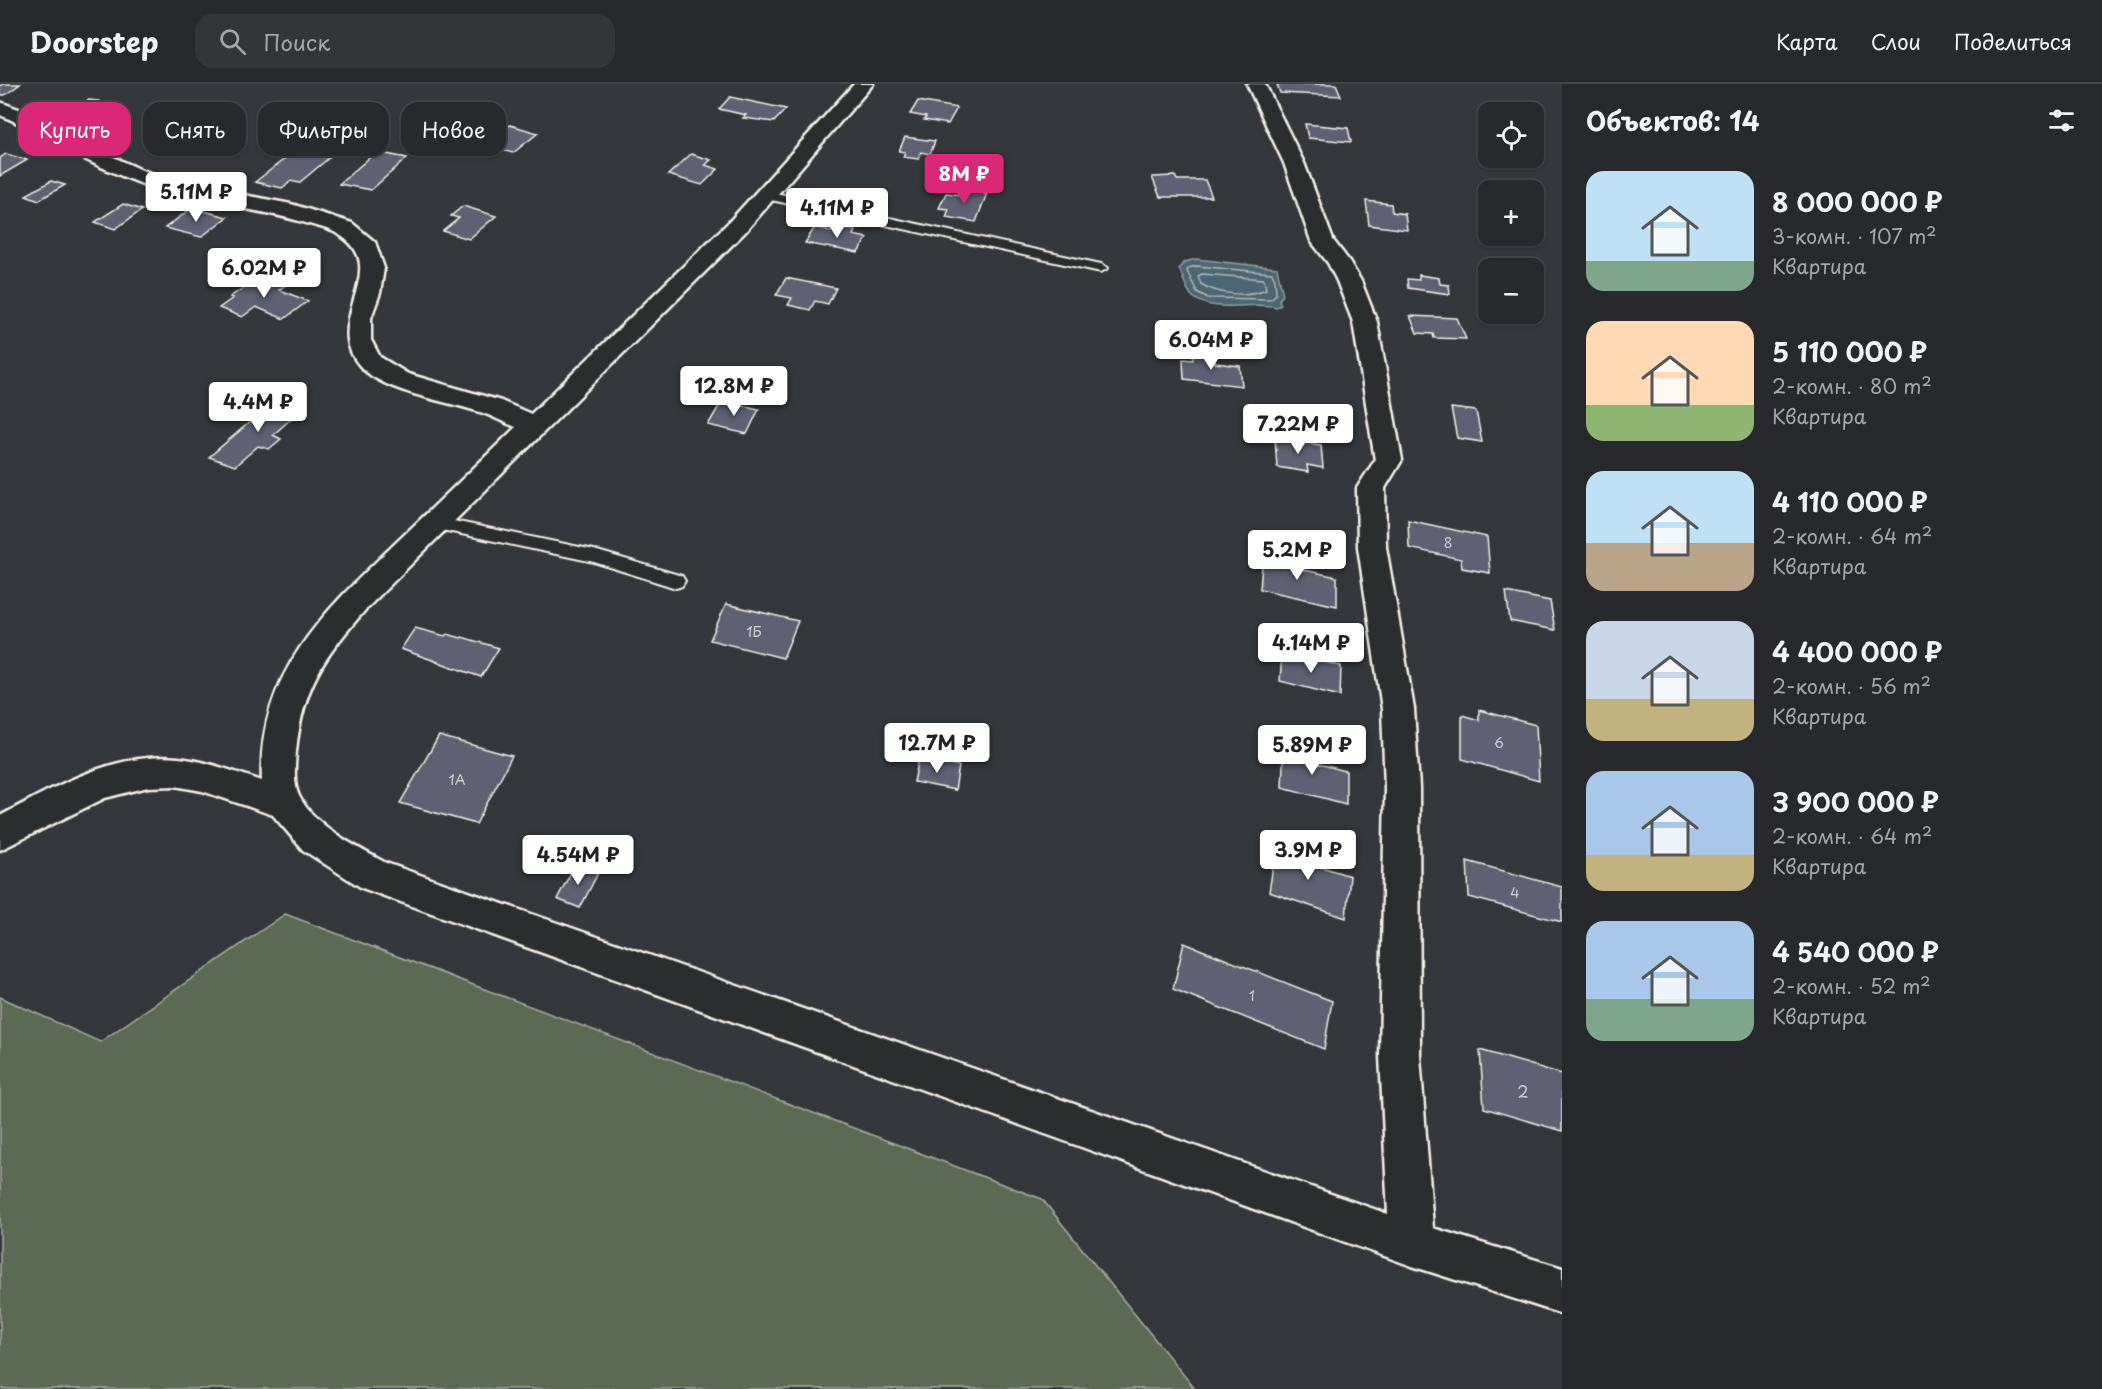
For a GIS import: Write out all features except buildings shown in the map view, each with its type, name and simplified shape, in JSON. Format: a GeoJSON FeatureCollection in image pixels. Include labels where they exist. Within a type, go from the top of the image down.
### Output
{"type":"FeatureCollection","features":[{"type":"Feature","properties":{"kind":"street"},"geometry":{"type":"LineString","coordinates":[[864,84],[737,227],[348,608],[322,638],[294,680],[281,725],[278,773],[284,804],[314,840],[375,876],[1412,1244],[1562,1291]]}},
{"type":"Feature","properties":{"kind":"street"},"geometry":{"type":"LineString","coordinates":[[1256,84],[1294,163],[1322,241],[1338,261],[1349,281],[1365,322],[1389,460],[1371,488],[1372,547],[1398,709],[1402,788],[1400,1056],[1412,1244]]}},
{"type":"Feature","properties":{"kind":"street"},"geometry":{"type":"LineString","coordinates":[[0,108],[30,120],[82,150],[135,174],[176,188],[283,209],[344,228],[367,247],[373,268],[368,293],[359,318],[359,340],[370,362],[399,380],[492,407],[534,425]]}},
{"type":"Feature","properties":{"kind":"street"},"geometry":{"type":"LineString","coordinates":[[0,834],[53,805],[98,785],[137,773],[184,773],[284,804]]}},
{"type":"Feature","properties":{"kind":"lane"},"geometry":{"type":"LineString","coordinates":[[766,195],[890,222],[937,236],[1101,268]]}},
{"type":"Feature","properties":{"kind":"lane"},"geometry":{"type":"LineString","coordinates":[[434,523],[594,556],[676,581]]}},
{"type":"Feature","properties":{"kind":"green space"},"geometry":{"type":"Polygon","coordinates":[[[285,914],[1042,1199],[1195,1389],[0,1389],[0,997],[100,1042],[285,914]]]}},
{"type":"Feature","properties":{"kind":"water"},"geometry":{"type":"Polygon","coordinates":[[[1196,259],[1277,268],[1283,295],[1279,300],[1281,305],[1276,307],[1266,305],[1222,306],[1202,302],[1188,291],[1179,268],[1185,262],[1196,259]]]}}]}
